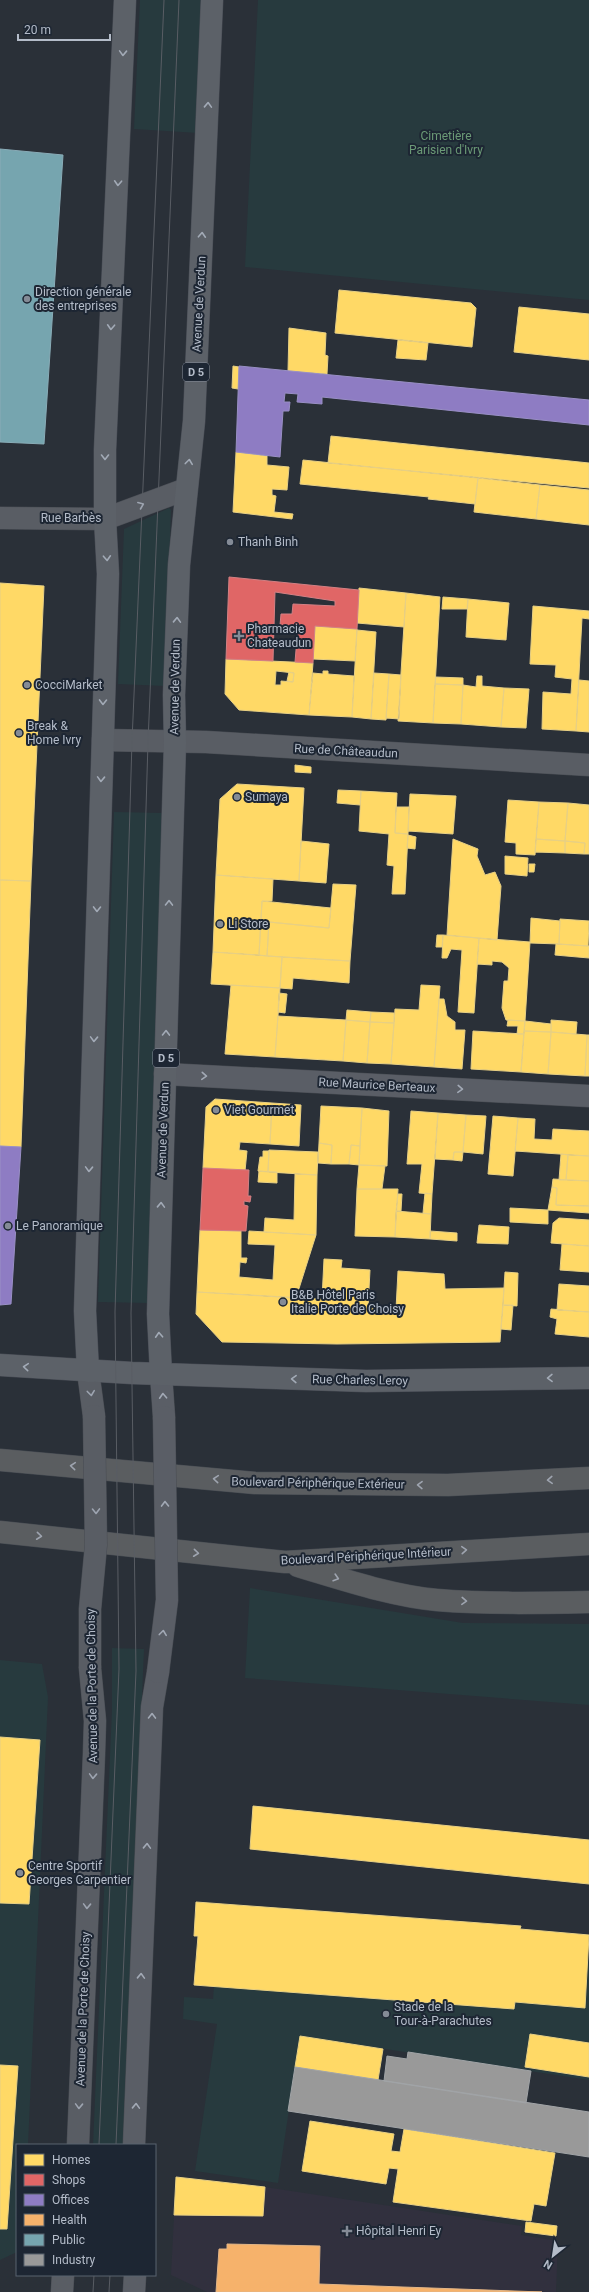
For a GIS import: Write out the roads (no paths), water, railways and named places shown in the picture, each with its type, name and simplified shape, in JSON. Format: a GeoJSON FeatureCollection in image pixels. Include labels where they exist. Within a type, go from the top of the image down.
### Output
{"type":"FeatureCollection","features":[{"type":"Feature","properties":{"kind":"highway","name":"Boulevard Périphérique Extérieur"},"geometry":{"type":"LineString","coordinates":[[0,1460],[255,1483],[448,1485],[589,1478]]}},
{"type":"Feature","properties":{"kind":"highway","name":"Boulevard Périphérique Intérieur"},"geometry":{"type":"LineString","coordinates":[[0,1532],[285,1562],[589,1544]]}},
{"type":"Feature","properties":{"kind":"highway"},"geometry":{"type":"LineString","coordinates":[[285,1562],[358,1584],[435,1600],[512,1603],[589,1602]]}},
{"type":"Feature","properties":{"kind":"main road"},"geometry":{"type":"LineString","coordinates":[[88,1371],[85,1311],[108,574],[105,519],[105,450],[125,0]]}},
{"type":"Feature","properties":{"kind":"main road","name":"Avenue de Verdun"},"geometry":{"type":"LineString","coordinates":[[162,1374],[158,1314],[175,743],[174,695],[179,565],[194,421],[212,0]]}},
{"type":"Feature","properties":{"kind":"main road","name":"Rue Barbès"},"geometry":{"type":"LineString","coordinates":[[0,518],[105,519],[186,489]]}},
{"type":"Feature","properties":{"kind":"main road","name":"Rue de Châteaudun"},"geometry":{"type":"LineString","coordinates":[[103,740],[175,743],[206,742],[589,765]]}},
{"type":"Feature","properties":{"kind":"main road","name":"Rue Charles Leroy"},"geometry":{"type":"LineString","coordinates":[[0,1365],[88,1371],[366,1382],[589,1378]]}},
{"type":"Feature","properties":{"kind":"main road","name":"Avenue de la Porte de Choisy"},"geometry":{"type":"LineString","coordinates":[[78,2144],[94,1741],[90,1668],[90,1609],[96,1545],[94,1416],[88,1371]]}},
{"type":"Feature","properties":{"kind":"main road"},"geometry":{"type":"LineString","coordinates":[[62,2292],[63,2276]]}},
{"type":"Feature","properties":{"kind":"street","name":"Rue Maurice Berteaux"},"geometry":{"type":"LineString","coordinates":[[165,1074],[589,1096]]}},
{"type":"Feature","properties":{"kind":"street"},"geometry":{"type":"LineString","coordinates":[[134,2144],[152,1707],[167,1600],[162,1374]]}},
{"type":"Feature","properties":{"kind":"street"},"geometry":{"type":"LineString","coordinates":[[134,2292],[135,2276]]}},
{"type":"Feature","properties":{"kind":"tram line"},"geometry":{"type":"LineString","coordinates":[[99,2144],[119,1669],[115,1312],[132,741],[164,0]]}},
{"type":"Feature","properties":{"kind":"tram line"},"geometry":{"type":"LineString","coordinates":[[116,2144],[136,1671],[131,1313],[148,742],[179,0]]}},
{"type":"Feature","properties":{"kind":"tram line"},"geometry":{"type":"LineString","coordinates":[[93,2292],[94,2276]]}},
{"type":"Feature","properties":{"kind":"tram line"},"geometry":{"type":"LineString","coordinates":[[109,2292],[110,2276]]}},
{"type":"Feature","properties":{"kind":"place","name":"Direction générale des entreprises"},"geometry":{"type":"Point","coordinates":[27,299]}},
{"type":"Feature","properties":{"kind":"place","name":"Thanh Binh"},"geometry":{"type":"Point","coordinates":[230,542]}},
{"type":"Feature","properties":{"kind":"place","name":"Pharmacie Chateaudun"},"geometry":{"type":"Point","coordinates":[239,636]}},
{"type":"Feature","properties":{"kind":"place","name":"CocciMarket"},"geometry":{"type":"Point","coordinates":[27,685]}},
{"type":"Feature","properties":{"kind":"place","name":"Break & Home Ivry"},"geometry":{"type":"Point","coordinates":[19,733]}},
{"type":"Feature","properties":{"kind":"place","name":"Sumaya"},"geometry":{"type":"Point","coordinates":[237,797]}},
{"type":"Feature","properties":{"kind":"place","name":"Li Store"},"geometry":{"type":"Point","coordinates":[220,924]}},
{"type":"Feature","properties":{"kind":"place","name":"Viet Gourmet"},"geometry":{"type":"Point","coordinates":[216,1110]}},
{"type":"Feature","properties":{"kind":"place","name":"Le Panoramique"},"geometry":{"type":"Point","coordinates":[8,1226]}},
{"type":"Feature","properties":{"kind":"place","name":"B&B Hôtel Paris Italie Porte de Choisy"},"geometry":{"type":"Point","coordinates":[283,1302]}},
{"type":"Feature","properties":{"kind":"place","name":"Centre Sportif Georges Carpentier"},"geometry":{"type":"Point","coordinates":[20,1873]}},
{"type":"Feature","properties":{"kind":"place","name":"Stade de la Tour-à-Parachutes"},"geometry":{"type":"Point","coordinates":[386,2014]}},
{"type":"Feature","properties":{"kind":"place","name":"Hôpital Henri Ey"},"geometry":{"type":"Point","coordinates":[347,2231]}},
{"type":"Feature","properties":{"kind":"park label","name":"Cimetière Parisien d'Ivry"},"geometry":{"type":"Point","coordinates":[446,143]}}]}
